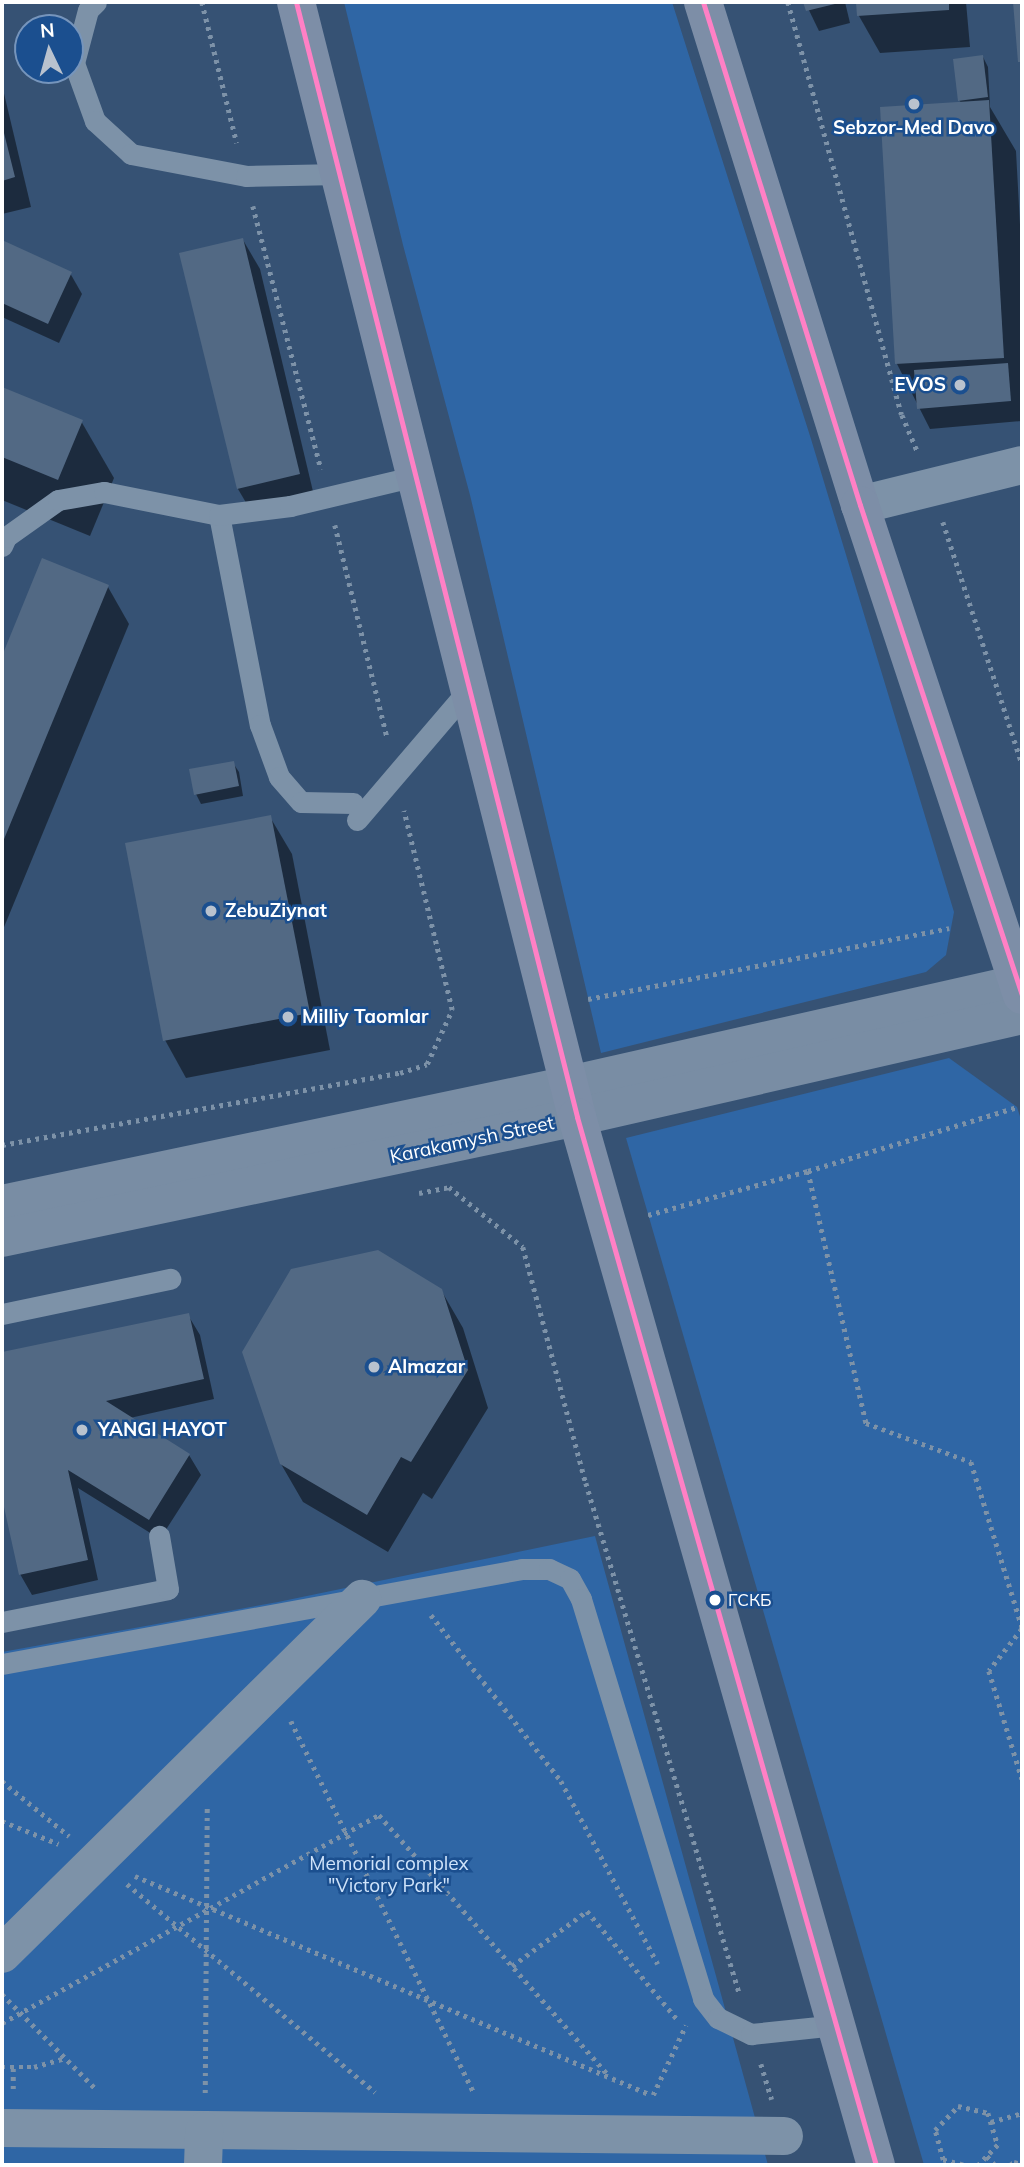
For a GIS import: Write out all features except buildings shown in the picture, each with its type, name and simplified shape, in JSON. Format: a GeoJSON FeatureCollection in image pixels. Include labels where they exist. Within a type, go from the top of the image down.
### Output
{"type":"FeatureCollection","features":[{"type":"Feature","properties":{"kind":"main road"},"geometry":{"type":"LineString","coordinates":[[296,2],[573,1101],[876,2165]]}},
{"type":"Feature","properties":{"kind":"main road"},"geometry":{"type":"LineString","coordinates":[[703,2],[860,505],[1021,998]]}},
{"type":"Feature","properties":{"kind":"main road","name":"Karakamysh Street"},"geometry":{"type":"LineString","coordinates":[[2,1238],[573,1101],[1021,998]]}},
{"type":"Feature","properties":{"kind":"main road","name":"Karakamysh Street"},"geometry":{"type":"LineString","coordinates":[[2,1204],[573,1101]]}},
{"type":"Feature","properties":{"kind":"street"},"geometry":{"type":"LineString","coordinates":[[860,505],[1022,465]]}},
{"type":"Feature","properties":{"kind":"street"},"geometry":{"type":"LineString","coordinates":[[2,1954],[362,1599]]}},
{"type":"Feature","properties":{"kind":"street"},"geometry":{"type":"LineString","coordinates":[[2,2128],[136,2130],[204,2148],[426,2134],[784,2136]]}},
{"type":"Feature","properties":{"kind":"lane"},"geometry":{"type":"LineString","coordinates":[[96,2],[88,10],[74,62],[95,121],[131,154],[196,169],[246,176],[339,174]]}},
{"type":"Feature","properties":{"kind":"lane"},"geometry":{"type":"LineString","coordinates":[[2,546],[6,537],[58,500],[104,492],[219,515],[290,506],[415,476]]}},
{"type":"Feature","properties":{"kind":"lane"},"geometry":{"type":"LineString","coordinates":[[219,515],[260,725],[279,776],[301,802],[355,812],[396,777],[469,689]]}},
{"type":"Feature","properties":{"kind":"lane"},"geometry":{"type":"LineString","coordinates":[[2,1314],[170,1279]]}},
{"type":"Feature","properties":{"kind":"lane"},"geometry":{"type":"LineString","coordinates":[[2,1622],[168,1590],[159,1536]]}},
{"type":"Feature","properties":{"kind":"lane"},"geometry":{"type":"LineString","coordinates":[[2,1664],[522,1569],[549,1569],[570,1578],[582,1599],[701,1992],[718,2018],[751,2034],[836,2025]]}},
{"type":"Feature","properties":{"kind":"path"},"geometry":{"type":"LineString","coordinates":[[2,1145],[400,1073],[427,1064],[452,1010],[328,497],[202,2]]}},
{"type":"Feature","properties":{"kind":"path"},"geometry":{"type":"LineString","coordinates":[[788,2],[902,415],[932,487],[1022,764]]}},
{"type":"Feature","properties":{"kind":"path"},"geometry":{"type":"LineString","coordinates":[[588,999],[949,928]]}},
{"type":"Feature","properties":{"kind":"path"},"geometry":{"type":"LineString","coordinates":[[648,1215],[808,1171],[1017,1107]]}},
{"type":"Feature","properties":{"kind":"path"},"geometry":{"type":"LineString","coordinates":[[808,1171],[866,1423],[971,1462],[1022,1628],[989,1671],[1022,1779]]}},
{"type":"Feature","properties":{"kind":"path"},"geometry":{"type":"LineString","coordinates":[[449,1188],[523,1247],[586,1483],[784,2136]]}},
{"type":"Feature","properties":{"kind":"path"},"geometry":{"type":"LineString","coordinates":[[411,1590],[561,1781],[663,1973]]}},
{"type":"Feature","properties":{"kind":"path"},"geometry":{"type":"LineString","coordinates":[[273,1686],[495,2135]]}},
{"type":"Feature","properties":{"kind":"path"},"geometry":{"type":"LineString","coordinates":[[204,2148],[208,1751]]}},
{"type":"Feature","properties":{"kind":"path"},"geometry":{"type":"LineString","coordinates":[[2,1781],[426,2134]]}},
{"type":"Feature","properties":{"kind":"path"},"geometry":{"type":"LineString","coordinates":[[2,2024],[379,1815],[609,2076]]}},
{"type":"Feature","properties":{"kind":"path"},"geometry":{"type":"LineString","coordinates":[[2,1821],[653,2095]]}},
{"type":"Feature","properties":{"kind":"path"},"geometry":{"type":"LineString","coordinates":[[512,1966],[587,1911],[685,2028]]}},
{"type":"Feature","properties":{"kind":"path"},"geometry":{"type":"LineString","coordinates":[[656,2137],[653,2095],[701,1992]]}},
{"type":"Feature","properties":{"kind":"path"},"geometry":{"type":"LineString","coordinates":[[2,1994],[136,2130]]}},
{"type":"Feature","properties":{"kind":"path"},"geometry":{"type":"LineString","coordinates":[[2,2067],[34,2067],[65,2058]]}},
{"type":"Feature","properties":{"kind":"path"},"geometry":{"type":"LineString","coordinates":[[963,2165],[943,2161],[935,2130],[958,2106],[988,2113],[998,2145],[979,2165]]}},
{"type":"Feature","properties":{"kind":"path"},"geometry":{"type":"LineString","coordinates":[[991,2122],[1022,2113]]}},
{"type":"Feature","properties":{"kind":"path"},"geometry":{"type":"LineString","coordinates":[[987,2156],[995,2165]]}},
{"type":"Feature","properties":{"kind":"path"},"geometry":{"type":"LineString","coordinates":[[1010,2165],[1014,2162],[1022,2164]]}},
{"type":"Feature","properties":{"kind":"green space"},"geometry":{"type":"Polygon","coordinates":[[[344,2],[672,2],[811,439],[954,912],[946,955],[926,972],[601,1053],[470,495],[403,245],[344,2]]]}},
{"type":"Feature","properties":{"kind":"green space"},"geometry":{"type":"Polygon","coordinates":[[[949,1058],[1017,1107],[1022,1123],[1022,2165],[924,2165],[626,1138],[949,1058]]]}},
{"type":"Feature","properties":{"kind":"green space","name":"Memorial complex \"Victory Park\""},"geometry":{"type":"Polygon","coordinates":[[[595,1536],[768,2165],[2,2165],[2,1652],[278,1602],[595,1536]]]}},
{"type":"Feature","properties":{"kind":"transit line"},"geometry":{"type":"LineString","coordinates":[[296,2],[577,1117],[876,2165]]}},
{"type":"Feature","properties":{"kind":"transit line"},"geometry":{"type":"LineString","coordinates":[[703,2],[860,505],[1022,995]]}},
{"type":"Feature","properties":{"kind":"place","name":"Sebzor-Med Davo"},"geometry":{"type":"Point","coordinates":[914,104]}},
{"type":"Feature","properties":{"kind":"place","name":"EVOS"},"geometry":{"type":"Point","coordinates":[960,385]}},
{"type":"Feature","properties":{"kind":"place","name":"ZebuZiynat"},"geometry":{"type":"Point","coordinates":[211,911]}},
{"type":"Feature","properties":{"kind":"place","name":"Milliy Taomlar"},"geometry":{"type":"Point","coordinates":[288,1017]}},
{"type":"Feature","properties":{"kind":"place","name":"Almazar"},"geometry":{"type":"Point","coordinates":[374,1367]}},
{"type":"Feature","properties":{"kind":"place","name":"YANGI HAYOT"},"geometry":{"type":"Point","coordinates":[82,1430]}},
{"type":"Feature","properties":{"kind":"place","name":"ГСКБ"},"geometry":{"type":"Point","coordinates":[715,1600]}}]}
